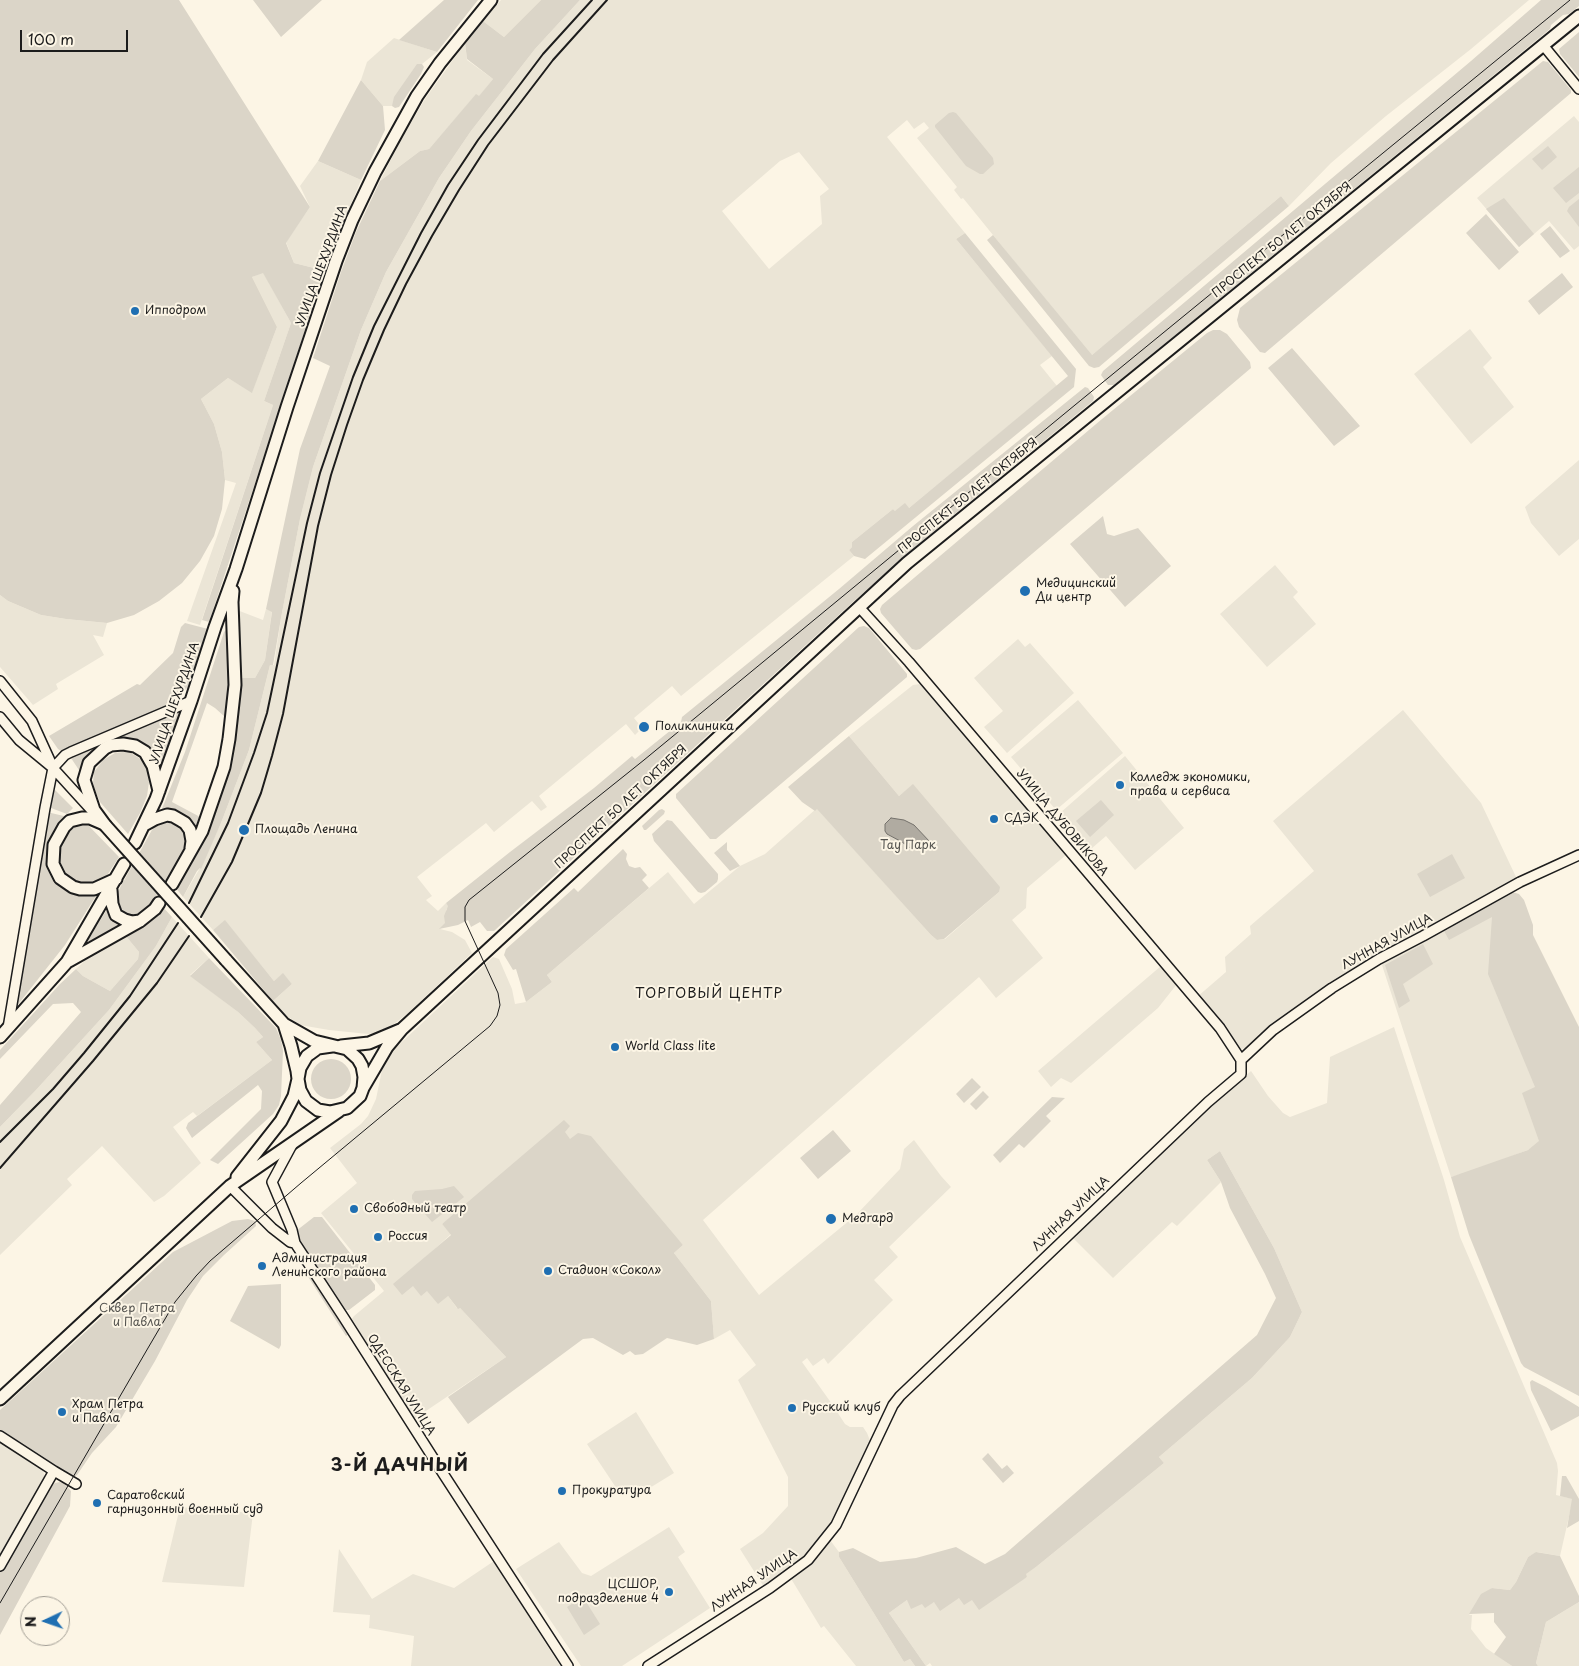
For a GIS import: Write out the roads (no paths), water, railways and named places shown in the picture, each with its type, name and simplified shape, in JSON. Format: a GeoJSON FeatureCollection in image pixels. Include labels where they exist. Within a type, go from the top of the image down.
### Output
{"type":"FeatureCollection","features":[{"type":"Feature","properties":{"kind":"main road","name":"УЛИЦА ШЕХУРДИНА"},"geometry":{"type":"LineString","coordinates":[[135,843],[146,824],[192,701],[287,407],[336,262],[355,214],[375,172],[417,96],[445,56],[491,0]]}},
{"type":"Feature","properties":{"kind":"main road","name":"ПРОСПЕКТ 50 ЛЕТ ОКТЯБРЯ"},"geometry":{"type":"LineString","coordinates":[[363,1088],[387,1047],[402,1029],[907,563],[1579,16]]}},
{"type":"Feature","properties":{"kind":"main road","name":"УЛИЦА ШЕХУРДИНА"},"geometry":{"type":"LineString","coordinates":[[172,884],[191,853],[208,816],[224,767],[236,685],[232,602],[236,569]]}},
{"type":"Feature","properties":{"kind":"main road"},"geometry":{"type":"LineString","coordinates":[[214,632],[223,624],[228,625],[234,631]]}},
{"type":"Feature","properties":{"kind":"main road"},"geometry":{"type":"LineString","coordinates":[[0,1399],[230,1186],[339,1111],[354,1103],[360,1096],[363,1088],[364,1077],[360,1062],[350,1051],[314,1041],[284,1024],[226,960],[105,825],[94,810],[84,780],[89,763],[105,748],[122,744],[135,746],[145,752],[153,766],[159,791]]}},
{"type":"Feature","properties":{"kind":"main road"},"geometry":{"type":"LineString","coordinates":[[146,824],[167,815],[173,816],[185,823],[190,830],[192,841],[191,853]]}},
{"type":"Feature","properties":{"kind":"main road"},"geometry":{"type":"LineString","coordinates":[[105,825],[90,818],[70,821],[64,827],[54,845],[53,864],[60,878],[73,887],[94,889],[114,884]]}},
{"type":"Feature","properties":{"kind":"main road"},"geometry":{"type":"LineString","coordinates":[[0,1037],[67,962],[124,864]]}},
{"type":"Feature","properties":{"kind":"main road"},"geometry":{"type":"LineString","coordinates":[[114,884],[112,904],[116,915],[132,922],[140,921]]}},
{"type":"Feature","properties":{"kind":"main road"},"geometry":{"type":"LineString","coordinates":[[67,962],[140,921],[160,903]]}},
{"type":"Feature","properties":{"kind":"main road"},"geometry":{"type":"LineString","coordinates":[[284,1024],[302,1095],[310,1105],[324,1112],[339,1111]]}},
{"type":"Feature","properties":{"kind":"main road","name":"ПРОСПЕКТ 50 ЛЕТ ОКТЯБРЯ"},"geometry":{"type":"LineString","coordinates":[[335,1046],[369,1043],[402,1029]]}},
{"type":"Feature","properties":{"kind":"main road"},"geometry":{"type":"LineString","coordinates":[[230,1186],[281,1121],[294,1096],[301,1065],[307,1056],[318,1048],[335,1046]]}},
{"type":"Feature","properties":{"kind":"street"},"geometry":{"type":"LineString","coordinates":[[1544,45],[1579,89]]}},
{"type":"Feature","properties":{"kind":"street","name":"УЛИЦА ДУБОВИКОВА"},"geometry":{"type":"LineString","coordinates":[[859,607],[909,662],[1215,1022],[1241,1060]]}},
{"type":"Feature","properties":{"kind":"street"},"geometry":{"type":"LineString","coordinates":[[0,681],[32,721],[53,768]]}},
{"type":"Feature","properties":{"kind":"street"},"geometry":{"type":"LineString","coordinates":[[8,1028],[53,768],[65,755],[71,752],[192,701]]}},
{"type":"Feature","properties":{"kind":"street"},"geometry":{"type":"LineString","coordinates":[[0,717],[19,740],[53,768],[105,825]]}},
{"type":"Feature","properties":{"kind":"street","name":"ЛУННАЯ УЛИЦА"},"geometry":{"type":"LineString","coordinates":[[648,1666],[770,1588],[808,1560],[836,1525],[890,1412],[900,1396],[1208,1102],[1241,1074],[1241,1060],[1273,1030],[1332,988],[1375,961],[1520,882],[1579,856]]}},
{"type":"Feature","properties":{"kind":"street"},"geometry":{"type":"LineString","coordinates":[[230,1186],[272,1228],[290,1242],[295,1243],[292,1230],[272,1182],[293,1143]]}},
{"type":"Feature","properties":{"kind":"street","name":"ОДЕССКАЯ УЛИЦА"},"geometry":{"type":"LineString","coordinates":[[295,1243],[568,1666]]}},
{"type":"Feature","properties":{"kind":"street"},"geometry":{"type":"LineString","coordinates":[[0,1436],[76,1484]]}},
{"type":"Feature","properties":{"kind":"street"},"geometry":{"type":"LineString","coordinates":[[0,1566],[54,1471]]}},
{"type":"Feature","properties":{"kind":"tram line"},"geometry":{"type":"LineString","coordinates":[[0,1603],[175,1302],[196,1276],[210,1261],[301,1183],[490,1026],[497,1016],[500,1005],[498,993],[465,921],[465,907],[469,900],[644,760],[1570,0]]}},
{"type":"Feature","properties":{"kind":"railway"},"geometry":{"type":"LineString","coordinates":[[189,903],[228,823],[267,713],[307,523],[320,473],[353,377],[374,326],[421,233],[448,185],[478,140],[543,54],[592,0]]}},
{"type":"Feature","properties":{"kind":"railway"},"geometry":{"type":"LineString","coordinates":[[201,917],[232,862],[261,793],[283,714],[318,526],[331,475],[363,380],[384,330],[432,236],[488,145],[553,60],[607,0]]}},
{"type":"Feature","properties":{"kind":"railway"},"geometry":{"type":"LineString","coordinates":[[0,1142],[53,1089],[84,1053],[130,996],[178,923]]}},
{"type":"Feature","properties":{"kind":"railway"},"geometry":{"type":"LineString","coordinates":[[0,1168],[93,1061],[157,983],[189,936]]}},
{"type":"Feature","properties":{"kind":"place","name":"Ипподром"},"geometry":{"type":"Point","coordinates":[135,311]}},
{"type":"Feature","properties":{"kind":"place","name":"Медицинский Ди центр"},"geometry":{"type":"Point","coordinates":[1025,591]}},
{"type":"Feature","properties":{"kind":"place","name":"Поликлиника"},"geometry":{"type":"Point","coordinates":[644,727]}},
{"type":"Feature","properties":{"kind":"place","name":"Колледж экономики, права и сервиса"},"geometry":{"type":"Point","coordinates":[1120,785]}},
{"type":"Feature","properties":{"kind":"place","name":"СДЭК"},"geometry":{"type":"Point","coordinates":[994,819]}},
{"type":"Feature","properties":{"kind":"place","name":"Площадь Ленина"},"geometry":{"type":"Point","coordinates":[244,830]}},
{"type":"Feature","properties":{"kind":"place","name":"World Class lite"},"geometry":{"type":"Point","coordinates":[615,1047]}},
{"type":"Feature","properties":{"kind":"place","name":"Свободный театр"},"geometry":{"type":"Point","coordinates":[354,1209]}},
{"type":"Feature","properties":{"kind":"place","name":"Медгард"},"geometry":{"type":"Point","coordinates":[831,1219]}},
{"type":"Feature","properties":{"kind":"place","name":"Россия"},"geometry":{"type":"Point","coordinates":[378,1237]}},
{"type":"Feature","properties":{"kind":"place","name":"Администрация Ленинского района"},"geometry":{"type":"Point","coordinates":[262,1266]}},
{"type":"Feature","properties":{"kind":"place","name":"Стадион «Сокол»"},"geometry":{"type":"Point","coordinates":[548,1271]}},
{"type":"Feature","properties":{"kind":"place","name":"Русский клуб"},"geometry":{"type":"Point","coordinates":[792,1408]}},
{"type":"Feature","properties":{"kind":"place","name":"Храм Петра и Павла"},"geometry":{"type":"Point","coordinates":[62,1412]}},
{"type":"Feature","properties":{"kind":"place","name":"Прокуратура"},"geometry":{"type":"Point","coordinates":[562,1491]}},
{"type":"Feature","properties":{"kind":"place","name":"Саратовский гарнизонный военный суд"},"geometry":{"type":"Point","coordinates":[97,1503]}},
{"type":"Feature","properties":{"kind":"place","name":"ЦСШОР, подразделение 4"},"geometry":{"type":"Point","coordinates":[669,1592]}},
{"type":"Feature","properties":{"kind":"district","name":"ТОРГОВЫЙ ЦЕНТР"},"geometry":{"type":"Point","coordinates":[709,994]}},
{"type":"Feature","properties":{"kind":"district","name":"3-Й ДАЧНЫЙ"},"geometry":{"type":"Point","coordinates":[400,1466]}},
{"type":"Feature","properties":{"kind":"park label","name":"Тау Парк"},"geometry":{"type":"Point","coordinates":[908,846]}},
{"type":"Feature","properties":{"kind":"park label","name":"Сквер Петра и Павла"},"geometry":{"type":"Point","coordinates":[137,1316]}}]}
